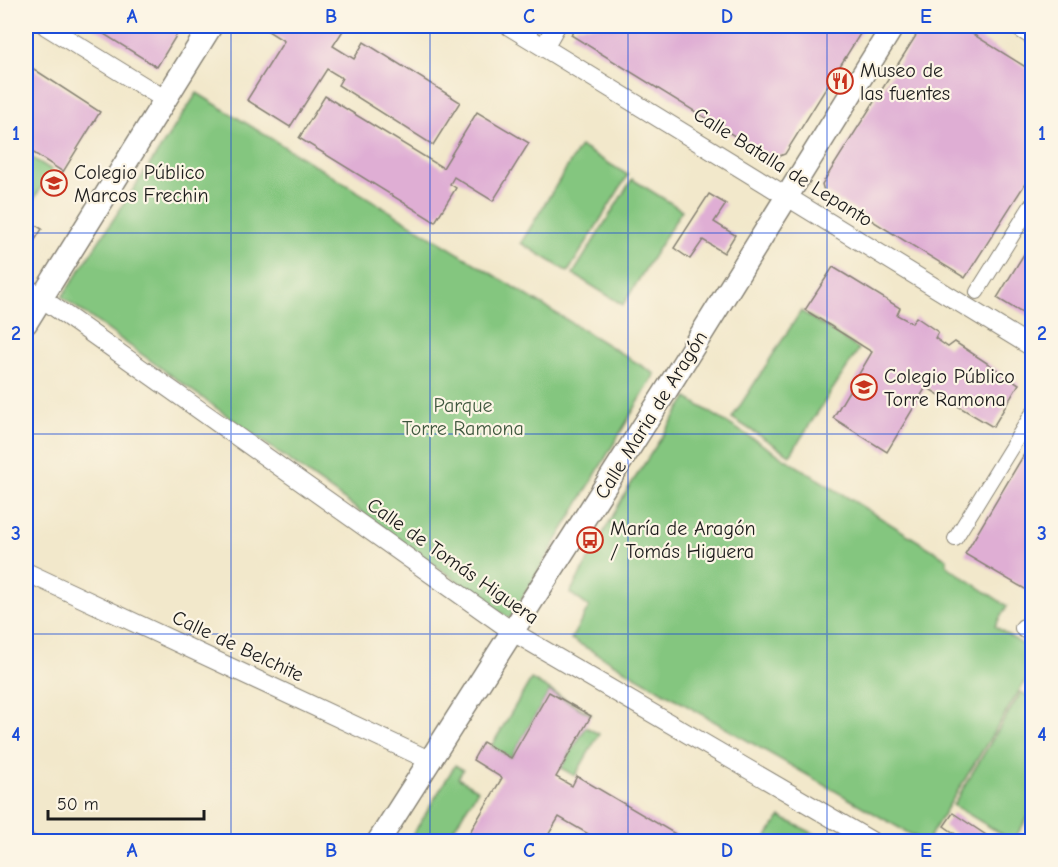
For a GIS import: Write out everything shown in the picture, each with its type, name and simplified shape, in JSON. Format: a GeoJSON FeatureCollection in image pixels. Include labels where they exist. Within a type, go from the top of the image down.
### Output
{"type":"FeatureCollection","features":[{"type":"Feature","properties":{"kind":"main road"},"geometry":{"type":"LineString","coordinates":[[1024,26],[1032,31]]}},
{"type":"Feature","properties":{"kind":"street"},"geometry":{"type":"LineString","coordinates":[[46,26],[166,100]]}},
{"type":"Feature","properties":{"kind":"street"},"geometry":{"type":"LineString","coordinates":[[26,323],[33,292],[166,100],[211,26]]}},
{"type":"Feature","properties":{"kind":"street","name":"Calle Batalla de Lepanto"},"geometry":{"type":"LineString","coordinates":[[509,26],[1032,347]]}},
{"type":"Feature","properties":{"kind":"street"},"geometry":{"type":"LineString","coordinates":[[544,47],[556,26]]}},
{"type":"Feature","properties":{"kind":"street","name":"Calle Maria de Aragón"},"geometry":{"type":"LineString","coordinates":[[378,842],[513,632],[893,26]]}},
{"type":"Feature","properties":{"kind":"street"},"geometry":{"type":"LineString","coordinates":[[978,292],[1032,204]]}},
{"type":"Feature","properties":{"kind":"street","name":"Calle de Tomás Higuera"},"geometry":{"type":"LineString","coordinates":[[33,292],[513,632],[873,842]]}},
{"type":"Feature","properties":{"kind":"street"},"geometry":{"type":"LineString","coordinates":[[955,539],[1032,414]]}},
{"type":"Feature","properties":{"kind":"street","name":"Calle de Belchite"},"geometry":{"type":"LineString","coordinates":[[26,572],[431,761]]}},
{"type":"Feature","properties":{"kind":"green space","name":"Parque Torre Ramona"},"geometry":{"type":"Polygon","coordinates":[[[197,93],[655,374],[510,619],[62,297],[197,93]]]}},
{"type":"Feature","properties":{"kind":"green space"},"geometry":{"type":"Polygon","coordinates":[[[580,146],[628,175],[568,272],[521,243],[580,146]]]}},
{"type":"Feature","properties":{"kind":"green space"},"geometry":{"type":"Polygon","coordinates":[[[26,154],[52,170],[26,212],[26,154]]]}},
{"type":"Feature","properties":{"kind":"green space"},"geometry":{"type":"Polygon","coordinates":[[[632,179],[682,210],[623,305],[573,274],[632,179]]]}},
{"type":"Feature","properties":{"kind":"green space"},"geometry":{"type":"Polygon","coordinates":[[[801,311],[859,349],[790,455],[732,418],[801,311]]]}},
{"type":"Feature","properties":{"kind":"green space"},"geometry":{"type":"Polygon","coordinates":[[[687,398],[947,559],[947,566],[1007,606],[995,626],[1032,651],[1032,670],[927,841],[922,841],[571,639],[589,607],[570,593],[626,492],[687,398]]]}},
{"type":"Feature","properties":{"kind":"green space"},"geometry":{"type":"Polygon","coordinates":[[[531,679],[592,715],[549,692],[511,758],[491,747],[531,679]]]}},
{"type":"Feature","properties":{"kind":"green space"},"geometry":{"type":"Polygon","coordinates":[[[1021,692],[1032,699],[1032,811],[1013,841],[953,805],[1021,692]]]}},
{"type":"Feature","properties":{"kind":"green space"},"geometry":{"type":"Polygon","coordinates":[[[586,727],[599,734],[575,776],[561,768],[586,727]]]}},
{"type":"Feature","properties":{"kind":"green space"},"geometry":{"type":"Polygon","coordinates":[[[455,765],[463,770],[458,778],[478,790],[446,841],[409,841],[455,765]]]}},
{"type":"Feature","properties":{"kind":"green space"},"geometry":{"type":"Polygon","coordinates":[[[780,817],[829,841],[764,841],[780,817]]]}},
{"type":"Feature","properties":{"kind":"building"},"geometry":{"type":"Polygon","coordinates":[[[91,26],[182,26],[157,67],[91,26]]]}},
{"type":"Feature","properties":{"kind":"building"},"geometry":{"type":"Polygon","coordinates":[[[260,26],[346,26],[333,46],[354,59],[364,42],[460,102],[433,145],[338,85],[342,78],[327,69],[290,127],[247,100],[284,41],[260,26]]]}},
{"type":"Feature","properties":{"kind":"building"},"geometry":{"type":"Polygon","coordinates":[[[577,26],[865,26],[785,154],[772,159],[571,35],[577,26]]]}},
{"type":"Feature","properties":{"kind":"building"},"geometry":{"type":"Polygon","coordinates":[[[922,26],[960,26],[1032,71],[1032,173],[965,278],[824,191],[822,184],[922,26]]]}},
{"type":"Feature","properties":{"kind":"building"},"geometry":{"type":"Polygon","coordinates":[[[26,64],[100,112],[63,172],[26,148],[26,64]]]}},
{"type":"Feature","properties":{"kind":"building"},"geometry":{"type":"Polygon","coordinates":[[[325,96],[443,168],[477,112],[529,143],[493,201],[454,177],[450,184],[456,188],[435,222],[299,138],[325,96]]]}},
{"type":"Feature","properties":{"kind":"building"},"geometry":{"type":"Polygon","coordinates":[[[709,194],[726,204],[714,222],[735,235],[724,253],[703,240],[690,259],[674,248],[709,194]]]}},
{"type":"Feature","properties":{"kind":"building"},"geometry":{"type":"Polygon","coordinates":[[[26,219],[42,229],[26,254],[26,219]]]}},
{"type":"Feature","properties":{"kind":"building"},"geometry":{"type":"Polygon","coordinates":[[[1032,241],[1032,319],[997,298],[1032,241]]]}},
{"type":"Feature","properties":{"kind":"building"},"geometry":{"type":"Polygon","coordinates":[[[833,267],[900,308],[897,315],[912,323],[916,317],[938,332],[935,338],[948,347],[955,342],[1019,384],[993,427],[926,387],[887,452],[833,418],[872,352],[805,310],[833,267]]]}},
{"type":"Feature","properties":{"kind":"building"},"geometry":{"type":"Polygon","coordinates":[[[1032,441],[1032,587],[1030,592],[965,554],[1032,441]]]}},
{"type":"Feature","properties":{"kind":"building"},"geometry":{"type":"Polygon","coordinates":[[[549,692],[591,716],[556,777],[572,786],[577,776],[689,842],[602,842],[559,817],[544,842],[464,842],[502,778],[473,760],[483,742],[511,758],[549,692]]]}},
{"type":"Feature","properties":{"kind":"building"},"geometry":{"type":"Polygon","coordinates":[[[953,813],[989,837],[985,842],[967,842],[944,826],[953,813]]]}},
{"type":"Feature","properties":{"kind":"building"},"geometry":{"type":"Polygon","coordinates":[[[26,831],[44,842],[26,842],[26,831]]]}},
{"type":"Feature","properties":{"kind":"place","name":"Museo de las fuentes"},"geometry":{"type":"Point","coordinates":[840,81]}},
{"type":"Feature","properties":{"kind":"place","name":"Colegio Público Marcos Frechin"},"geometry":{"type":"Point","coordinates":[54,183]}},
{"type":"Feature","properties":{"kind":"place","name":"Colegio Público Torre Ramona"},"geometry":{"type":"Point","coordinates":[864,387]}},
{"type":"Feature","properties":{"kind":"place","name":"María de Aragón / Tomás Higuera"},"geometry":{"type":"Point","coordinates":[590,540]}}]}
